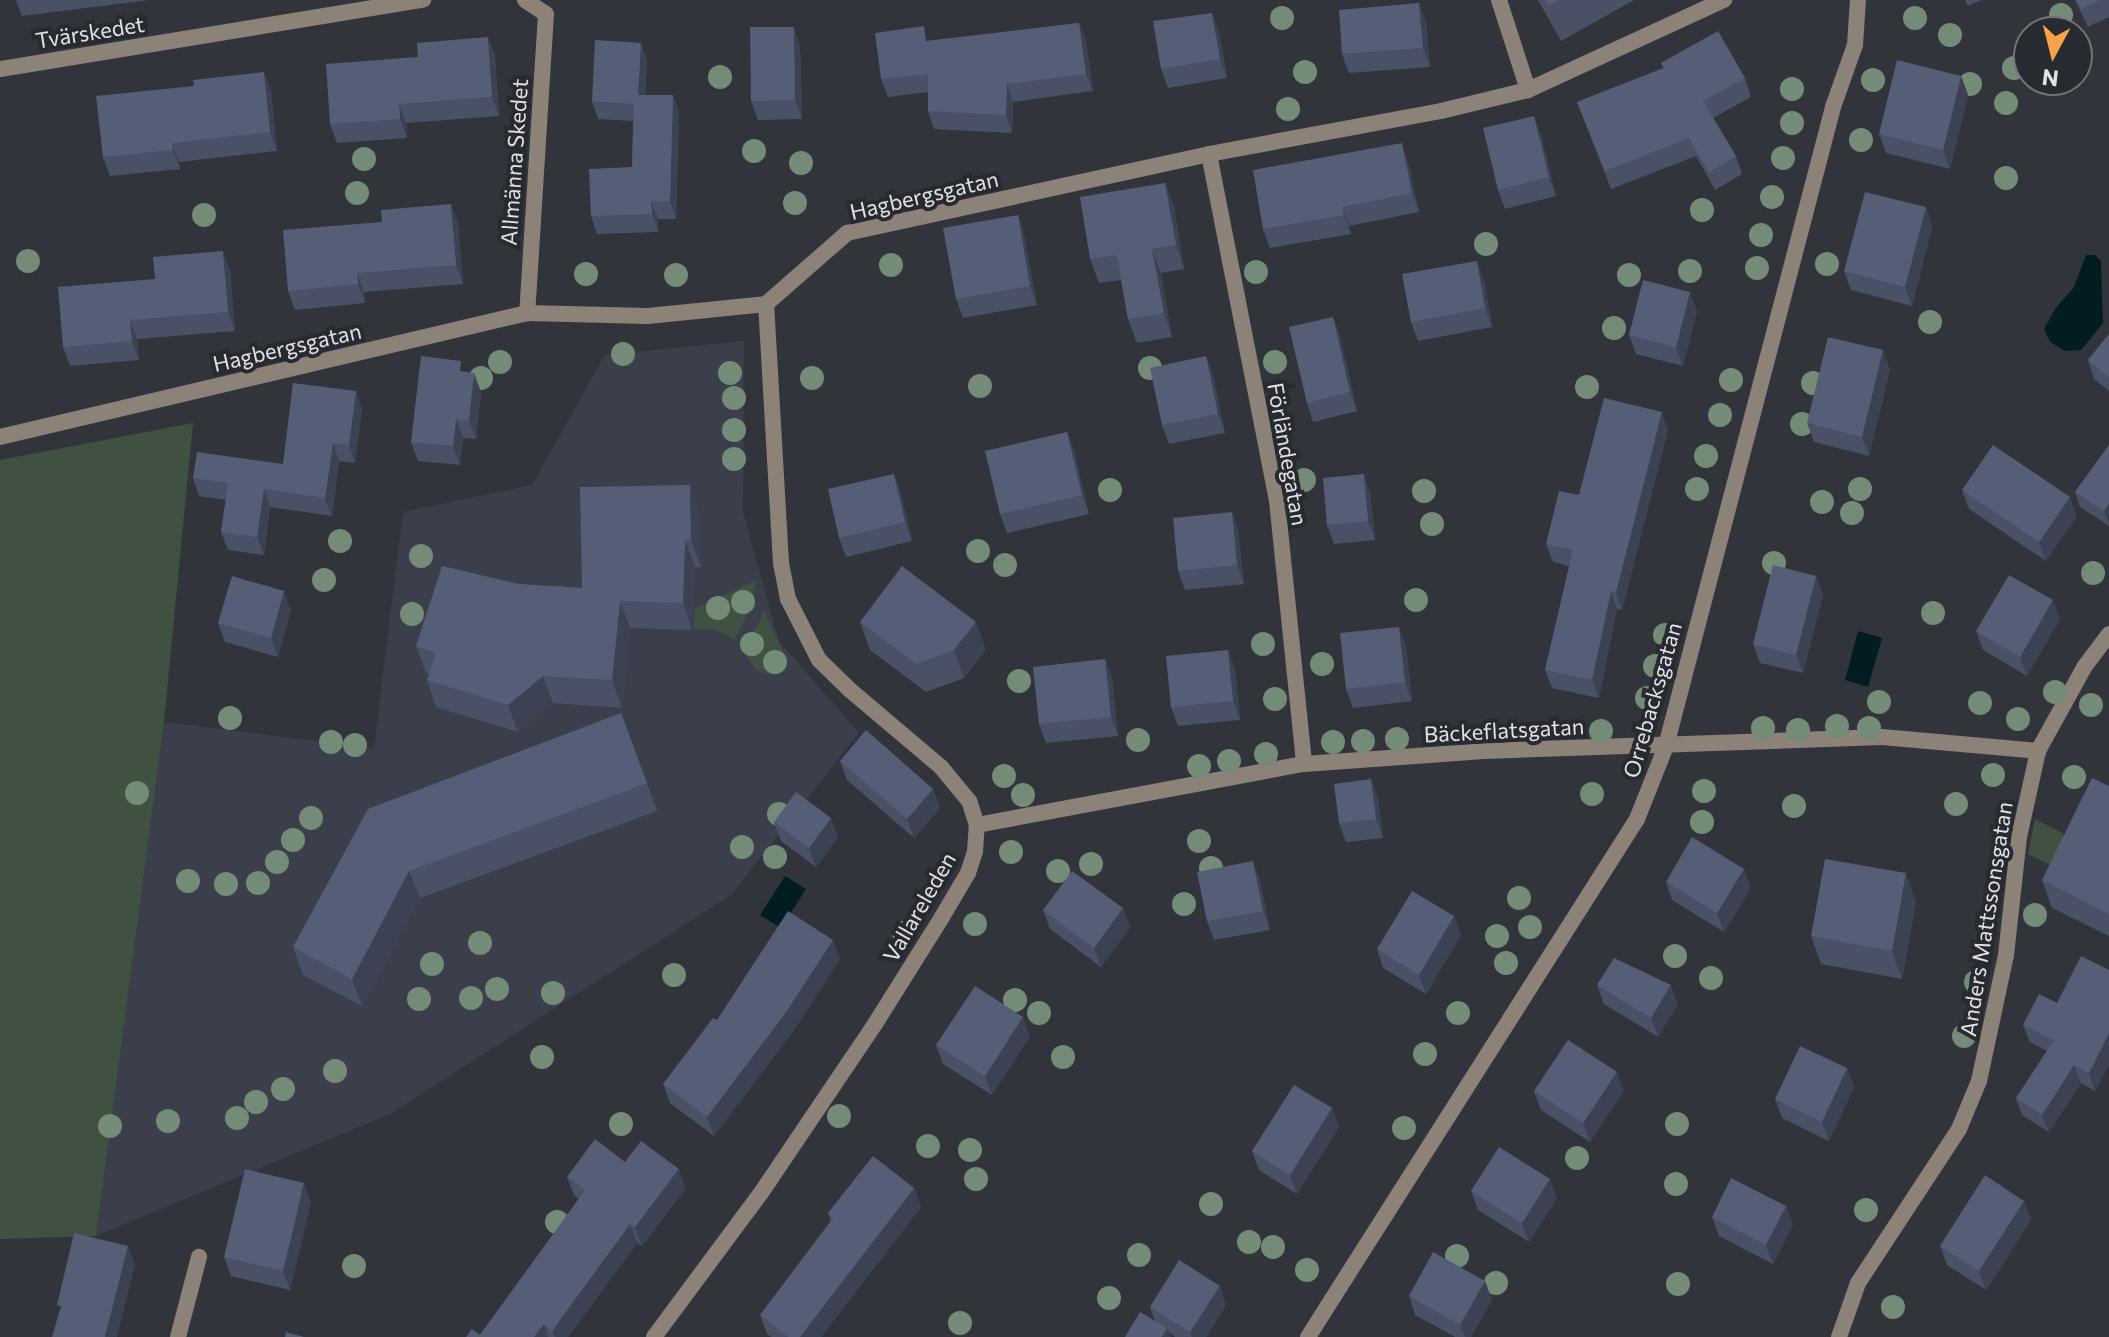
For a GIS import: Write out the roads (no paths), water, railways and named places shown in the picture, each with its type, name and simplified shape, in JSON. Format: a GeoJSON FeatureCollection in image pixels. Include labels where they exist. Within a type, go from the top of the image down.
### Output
{"type":"FeatureCollection","features":[{"type":"Feature","properties":{"kind":"street","name":"Tvärskedet"},"geometry":{"type":"LineString","coordinates":[[0,69],[423,0]]}},
{"type":"Feature","properties":{"kind":"street","name":"Allmänna Skedet"},"geometry":{"type":"LineString","coordinates":[[525,0],[546,14],[527,313]]}},
{"type":"Feature","properties":{"kind":"street"},"geometry":{"type":"LineString","coordinates":[[1499,0],[1528,90]]}},
{"type":"Feature","properties":{"kind":"street","name":"Hagbergsgatan"},"geometry":{"type":"LineString","coordinates":[[0,437],[527,313],[648,316],[766,304],[847,233],[1209,154],[1441,111],[1528,90],[1724,0]]}},
{"type":"Feature","properties":{"kind":"street","name":"Orrebacksgatan"},"geometry":{"type":"LineString","coordinates":[[1308,1337],[1637,819],[1666,746],[1833,107],[1855,45],[1858,0]]}},
{"type":"Feature","properties":{"kind":"street","name":"Förländegatan"},"geometry":{"type":"LineString","coordinates":[[1209,154],[1277,501],[1304,764]]}},
{"type":"Feature","properties":{"kind":"street"},"geometry":{"type":"LineString","coordinates":[[766,304],[781,563],[788,599],[819,660],[941,767],[969,801],[977,825]]}},
{"type":"Feature","properties":{"kind":"street","name":"Anders Mattssonsgatan"},"geometry":{"type":"LineString","coordinates":[[1839,1337],[1858,1283],[1959,1129],[1979,1081],[2004,969],[2019,837],[2038,751],[2085,666],[2109,634]]}},
{"type":"Feature","properties":{"kind":"street","name":"Bäckeflatsgatan"},"geometry":{"type":"LineString","coordinates":[[977,825],[1304,764],[1484,751],[1882,737],[2038,751]]}},
{"type":"Feature","properties":{"kind":"street","name":"Vallareleden"},"geometry":{"type":"LineString","coordinates":[[654,1337],[761,1193],[909,970],[968,873],[975,851],[977,825]]}},
{"type":"Feature","properties":{"kind":"street"},"geometry":{"type":"LineString","coordinates":[[178,1337],[199,1257]]}},
{"type":"Feature","properties":{"kind":"water"},"geometry":{"type":"Polygon","coordinates":[[[2086,255],[2095,255],[2101,261],[2103,323],[2081,350],[2065,351],[2050,342],[2044,329],[2055,309],[2074,287],[2086,255]]]}},
{"type":"Feature","properties":{"kind":"water"},"geometry":{"type":"Polygon","coordinates":[[[1858,631],[1882,638],[1868,687],[1845,680],[1858,631]]]}},
{"type":"Feature","properties":{"kind":"water"},"geometry":{"type":"Polygon","coordinates":[[[785,876],[806,889],[781,928],[760,915],[785,876]]]}}]}
